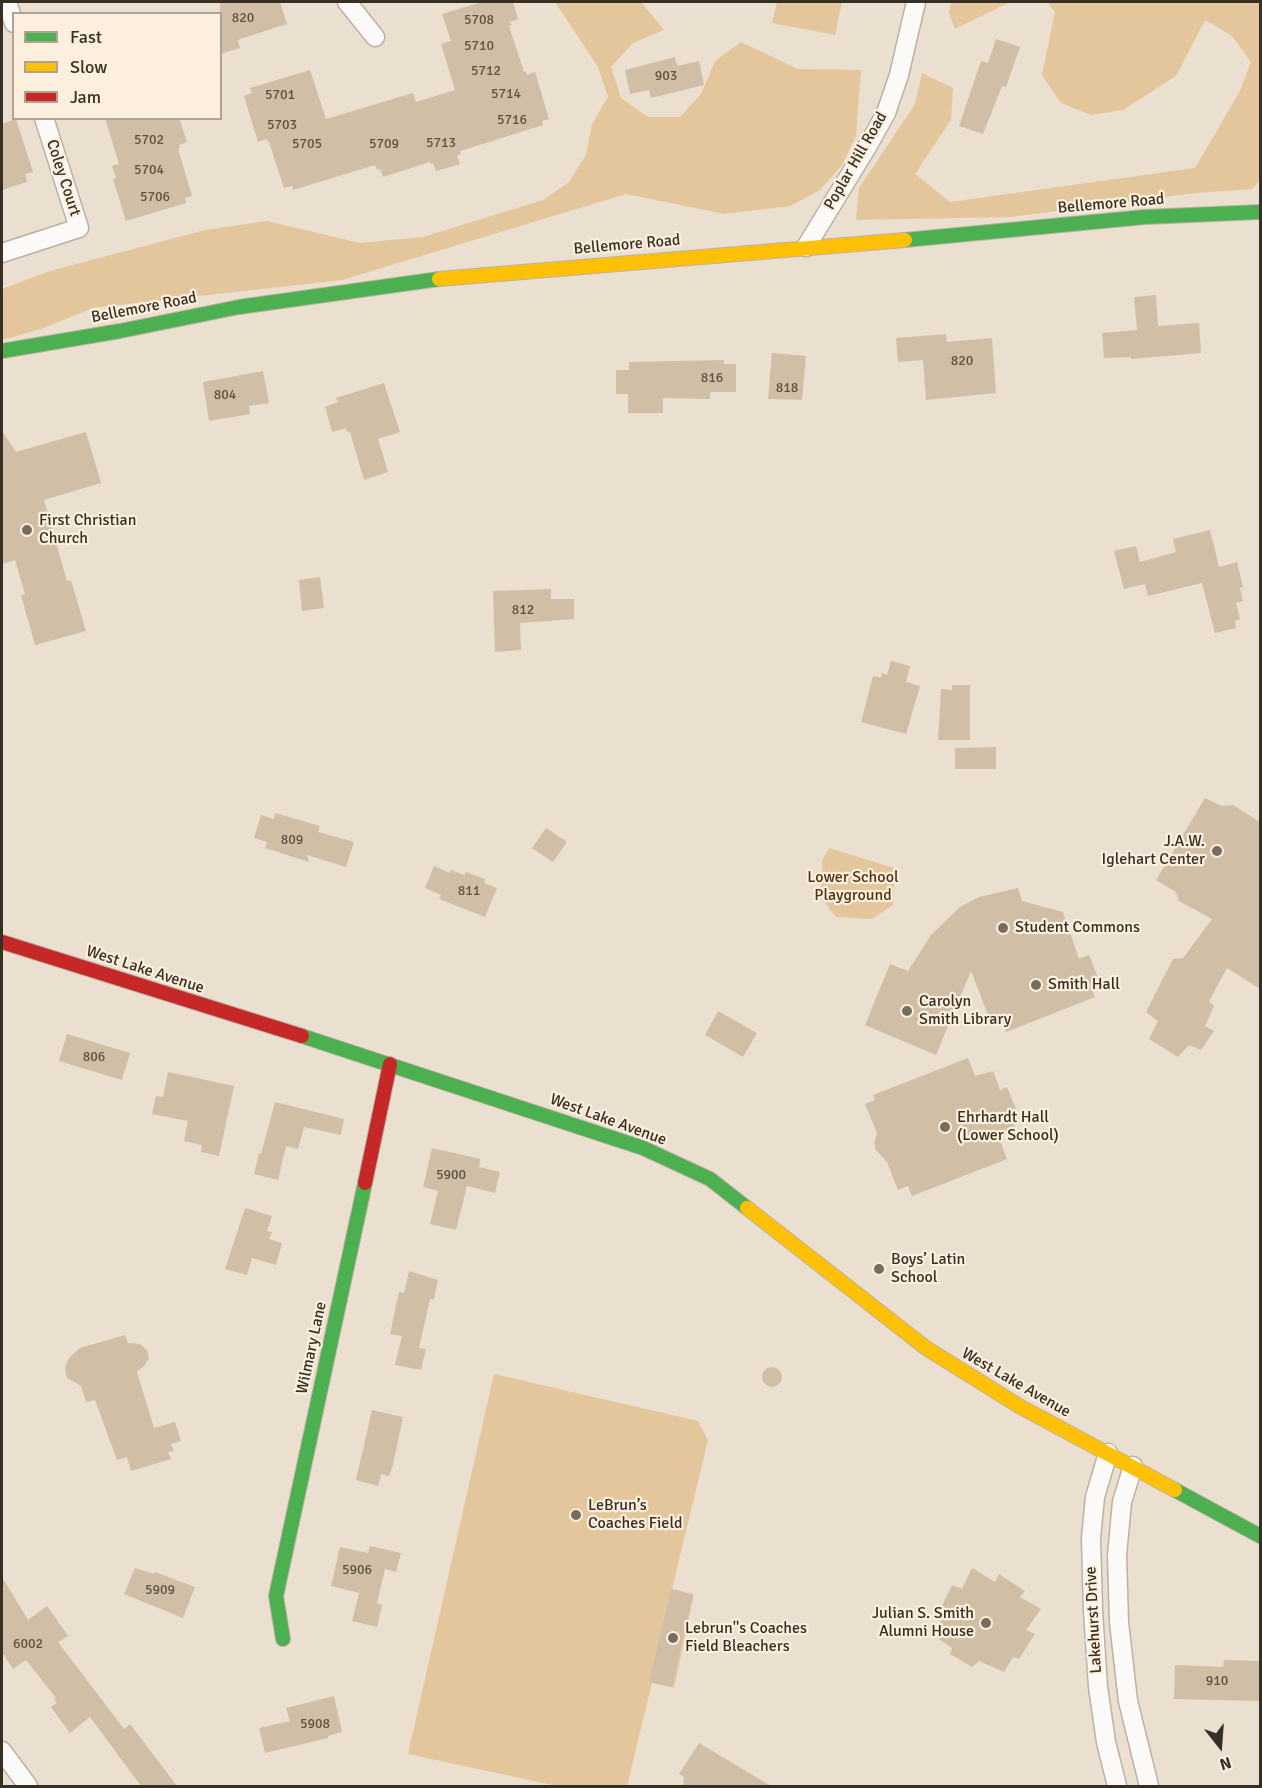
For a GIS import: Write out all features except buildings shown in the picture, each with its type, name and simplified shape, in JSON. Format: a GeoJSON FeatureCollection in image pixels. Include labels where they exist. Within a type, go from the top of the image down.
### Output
{"type":"FeatureCollection","features":[{"type":"Feature","properties":{"kind":"street"},"geometry":{"type":"LineString","coordinates":[[7,2],[12,17]]}},
{"type":"Feature","properties":{"kind":"street"},"geometry":{"type":"LineString","coordinates":[[347,2],[375,37]]}},
{"type":"Feature","properties":{"kind":"street","name":"Poplar Hill Road"},"geometry":{"type":"LineString","coordinates":[[806,247],[867,147],[885,112],[899,75],[916,2]]}},
{"type":"Feature","properties":{"kind":"street","name":"Coley Court"},"geometry":{"type":"LineString","coordinates":[[2,253],[79,228],[45,120]]}},
{"type":"Feature","properties":{"kind":"street","name":"Bellemore Road"},"geometry":{"type":"LineString","coordinates":[[2,351],[120,331],[210,312],[416,281],[886,242],[1145,217],[1260,212]]}},
{"type":"Feature","properties":{"kind":"street","name":"West Lake Avenue"},"geometry":{"type":"LineString","coordinates":[[2,942],[644,1148],[710,1179],[926,1348],[1019,1406],[1260,1536]]}},
{"type":"Feature","properties":{"kind":"street","name":"Wilmary Lane"},"geometry":{"type":"LineString","coordinates":[[283,1639],[276,1596],[390,1065]]}},
{"type":"Feature","properties":{"kind":"street","name":"Lakehurst Drive"},"geometry":{"type":"LineString","coordinates":[[1108,1453],[1095,1497],[1091,1538],[1098,1687],[1106,1742],[1116,1786]]}},
{"type":"Feature","properties":{"kind":"street","name":"Lakehurst Drive"},"geometry":{"type":"LineString","coordinates":[[1133,1466],[1122,1502],[1117,1555],[1119,1622],[1128,1701],[1149,1786]]}},
{"type":"Feature","properties":{"kind":"street"},"geometry":{"type":"LineString","coordinates":[[2,1751],[28,1786]]}},
{"type":"Feature","properties":{"kind":"green space"},"geometry":{"type":"Polygon","coordinates":[[[555,2],[641,2],[664,30],[633,43],[611,67],[621,98],[648,117],[680,117],[701,94],[715,61],[741,42],[798,69],[861,70],[856,136],[842,165],[820,190],[790,206],[724,214],[626,194],[342,280],[93,308],[41,329],[2,340],[2,289],[50,271],[205,230],[267,221],[360,243],[423,237],[543,200],[569,182],[586,155],[592,124],[608,97],[598,67],[555,2]]]}},
{"type":"Feature","properties":{"kind":"green space"},"geometry":{"type":"Polygon","coordinates":[[[777,2],[842,2],[835,35],[772,23],[777,2]]]}},
{"type":"Feature","properties":{"kind":"green space"},"geometry":{"type":"Polygon","coordinates":[[[951,2],[1010,2],[955,29],[949,13],[951,2]]]}},
{"type":"Feature","properties":{"kind":"green space"},"geometry":{"type":"Polygon","coordinates":[[[1047,2],[1260,2],[1260,180],[1252,189],[1195,193],[1011,217],[856,220],[859,188],[915,104],[922,73],[953,88],[951,120],[915,174],[950,202],[1195,168],[1240,91],[1251,62],[1232,36],[1205,20],[1176,76],[1123,110],[1091,115],[1061,103],[1042,75],[1055,12],[1047,2]]]}},
{"type":"Feature","properties":{"kind":"green space","name":"Lower School Playground"},"geometry":{"type":"Polygon","coordinates":[[[829,848],[894,868],[893,905],[872,919],[836,917],[821,898],[822,861],[829,848]]]}},
{"type":"Feature","properties":{"kind":"green space","name":"LeBrun’s Coaches Field"},"geometry":{"type":"Polygon","coordinates":[[[494,1374],[698,1421],[708,1440],[672,1589],[694,1594],[674,1688],[652,1683],[627,1786],[557,1786],[408,1754],[494,1374]]]}},
{"type":"Feature","properties":{"kind":"traffic: fast"},"geometry":{"type":"LineString","coordinates":[[905,240],[1145,217],[1260,212]]}},
{"type":"Feature","properties":{"kind":"traffic: fast"},"geometry":{"type":"LineString","coordinates":[[2,351],[120,331],[239,307],[439,279]]}},
{"type":"Feature","properties":{"kind":"traffic: fast"},"geometry":{"type":"LineString","coordinates":[[302,1036],[643,1148],[710,1179],[747,1208]]}},
{"type":"Feature","properties":{"kind":"traffic: fast"},"geometry":{"type":"LineString","coordinates":[[283,1639],[276,1596],[365,1183]]}},
{"type":"Feature","properties":{"kind":"traffic: fast"},"geometry":{"type":"LineString","coordinates":[[1175,1490],[1260,1536]]}},
{"type":"Feature","properties":{"kind":"traffic: slow"},"geometry":{"type":"LineString","coordinates":[[439,279],[905,240]]}},
{"type":"Feature","properties":{"kind":"traffic: slow"},"geometry":{"type":"LineString","coordinates":[[747,1208],[926,1348],[1019,1406],[1175,1490]]}},
{"type":"Feature","properties":{"kind":"traffic: jam"},"geometry":{"type":"LineString","coordinates":[[2,942],[302,1036]]}},
{"type":"Feature","properties":{"kind":"traffic: jam"},"geometry":{"type":"LineString","coordinates":[[365,1183],[390,1064]]}},
{"type":"Feature","properties":{"kind":"place","name":"First Christian Church"},"geometry":{"type":"Point","coordinates":[27,530]}},
{"type":"Feature","properties":{"kind":"place","name":"J.A.W. Iglehart Center"},"geometry":{"type":"Point","coordinates":[1217,851]}},
{"type":"Feature","properties":{"kind":"place","name":"Student Commons"},"geometry":{"type":"Point","coordinates":[1003,928]}},
{"type":"Feature","properties":{"kind":"place","name":"Smith Hall"},"geometry":{"type":"Point","coordinates":[1036,985]}},
{"type":"Feature","properties":{"kind":"place","name":"Carolyn Smith Library"},"geometry":{"type":"Point","coordinates":[907,1011]}},
{"type":"Feature","properties":{"kind":"place","name":"Ehrhardt Hall (Lower School)"},"geometry":{"type":"Point","coordinates":[945,1127]}},
{"type":"Feature","properties":{"kind":"place","name":"Boys’ Latin School"},"geometry":{"type":"Point","coordinates":[879,1269]}},
{"type":"Feature","properties":{"kind":"place","name":"LeBrun’s Coaches Field"},"geometry":{"type":"Point","coordinates":[576,1515]}},
{"type":"Feature","properties":{"kind":"place","name":"Julian S. Smith Alumni House"},"geometry":{"type":"Point","coordinates":[986,1623]}},
{"type":"Feature","properties":{"kind":"place","name":"Lebrun''s Coaches Field Bleachers"},"geometry":{"type":"Point","coordinates":[673,1638]}}]}
